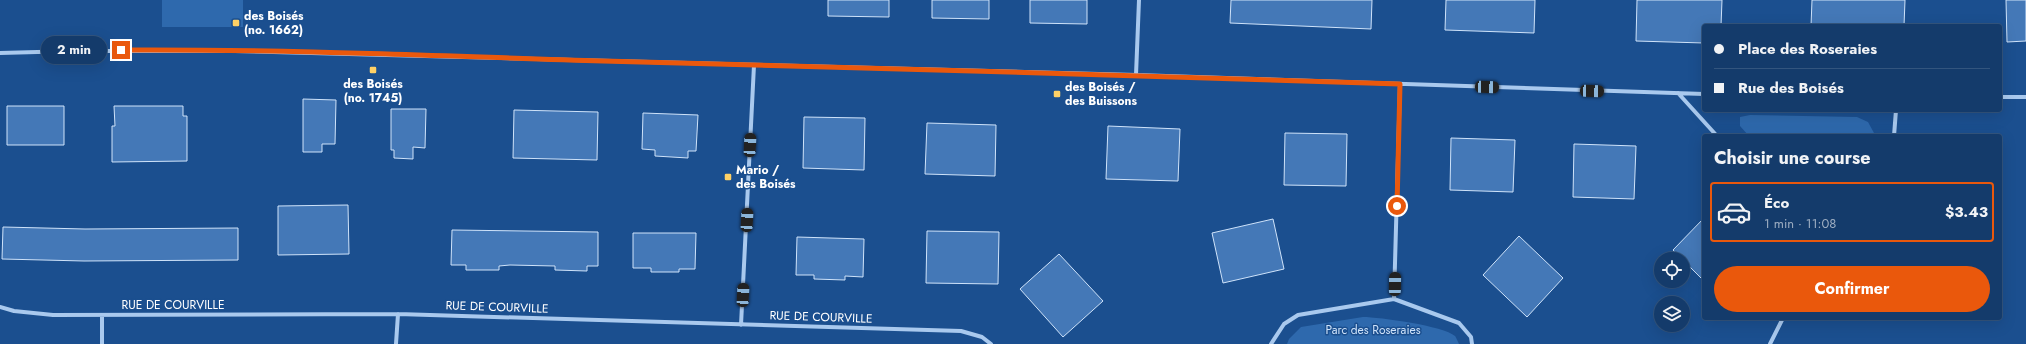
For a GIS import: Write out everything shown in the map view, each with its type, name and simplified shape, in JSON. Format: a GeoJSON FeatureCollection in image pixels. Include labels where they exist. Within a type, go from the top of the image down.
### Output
{"type":"FeatureCollection","features":[{"type":"Feature","properties":{"kind":"street"},"geometry":{"type":"LineString","coordinates":[[1136,75],[1139,0]]}},
{"type":"Feature","properties":{"kind":"street"},"geometry":{"type":"LineString","coordinates":[[0,53],[75,50],[235,51],[1136,75],[1702,94]]}},
{"type":"Feature","properties":{"kind":"street"},"geometry":{"type":"LineString","coordinates":[[741,325],[754,65]]}},
{"type":"Feature","properties":{"kind":"street"},"geometry":{"type":"LineString","coordinates":[[1394,299],[1400,84]]}},
{"type":"Feature","properties":{"kind":"street"},"geometry":{"type":"LineString","coordinates":[[1678,93],[1716,134]]}},
{"type":"Feature","properties":{"kind":"street"},"geometry":{"type":"LineString","coordinates":[[2002,97],[2026,97]]}},
{"type":"Feature","properties":{"kind":"street"},"geometry":{"type":"LineString","coordinates":[[1894,134],[1896,112]]}},
{"type":"Feature","properties":{"kind":"street"},"geometry":{"type":"LineString","coordinates":[[1271,344],[1284,324],[1298,316],[1394,299],[1459,323],[1471,337],[1472,344]]}},
{"type":"Feature","properties":{"kind":"street","name":"RUE DE COURVILLE"},"geometry":{"type":"LineString","coordinates":[[0,307],[14,311],[53,315],[398,314],[961,331],[982,337],[991,344]]}},
{"type":"Feature","properties":{"kind":"street"},"geometry":{"type":"LineString","coordinates":[[396,344],[398,314]]}},
{"type":"Feature","properties":{"kind":"street"},"geometry":{"type":"LineString","coordinates":[[102,315],[102,344]]}},
{"type":"Feature","properties":{"kind":"street"},"geometry":{"type":"LineString","coordinates":[[1770,344],[1782,320]]}},
{"type":"Feature","properties":{"kind":"green space"},"geometry":{"type":"Polygon","coordinates":[[[162,0],[243,0],[243,27],[162,27],[162,0]]]}},
{"type":"Feature","properties":{"kind":"green space"},"geometry":{"type":"Polygon","coordinates":[[[1750,115],[1857,117],[1868,122],[1874,133],[1747,134],[1740,126],[1740,117],[1750,115]]]}},
{"type":"Feature","properties":{"kind":"green space","name":"Parc des Roseraies"},"geometry":{"type":"Polygon","coordinates":[[[1363,317],[1396,320],[1449,332],[1455,336],[1459,344],[1287,344],[1289,339],[1301,327],[1363,317]]]}},
{"type":"Feature","properties":{"kind":"building"},"geometry":{"type":"Polygon","coordinates":[[[828,0],[889,0],[889,17],[828,16],[828,0]]]}},
{"type":"Feature","properties":{"kind":"building"},"geometry":{"type":"Polygon","coordinates":[[[932,0],[989,0],[989,19],[932,18],[932,0]]]}},
{"type":"Feature","properties":{"kind":"building"},"geometry":{"type":"Polygon","coordinates":[[[1030,0],[1087,0],[1087,24],[1030,23],[1030,0]]]}},
{"type":"Feature","properties":{"kind":"building"},"geometry":{"type":"Polygon","coordinates":[[[1231,0],[1372,0],[1371,29],[1230,23],[1231,0]]]}},
{"type":"Feature","properties":{"kind":"building"},"geometry":{"type":"Polygon","coordinates":[[[1446,0],[1535,0],[1534,33],[1445,30],[1446,0]]]}},
{"type":"Feature","properties":{"kind":"building"},"geometry":{"type":"Polygon","coordinates":[[[1637,0],[1722,0],[1721,24],[1702,24],[1702,43],[1636,41],[1637,0]]]}},
{"type":"Feature","properties":{"kind":"building"},"geometry":{"type":"Polygon","coordinates":[[[1812,0],[1905,0],[1904,24],[1811,24],[1812,0]]]}},
{"type":"Feature","properties":{"kind":"building"},"geometry":{"type":"Polygon","coordinates":[[[2006,0],[2026,0],[2026,41],[2007,42],[2006,0]]]}},
{"type":"Feature","properties":{"kind":"building"},"geometry":{"type":"Polygon","coordinates":[[[303,99],[336,100],[335,144],[322,144],[322,152],[303,152],[303,99]]]}},
{"type":"Feature","properties":{"kind":"building"},"geometry":{"type":"Polygon","coordinates":[[[7,106],[64,106],[64,145],[7,145],[7,106]]]}},
{"type":"Feature","properties":{"kind":"building"},"geometry":{"type":"Polygon","coordinates":[[[114,106],[183,106],[183,116],[187,116],[187,161],[112,162],[112,126],[115,126],[114,106]]]}},
{"type":"Feature","properties":{"kind":"building"},"geometry":{"type":"Polygon","coordinates":[[[391,109],[426,109],[425,148],[413,147],[413,159],[394,158],[394,150],[391,150],[391,109]]]}},
{"type":"Feature","properties":{"kind":"building"},"geometry":{"type":"Polygon","coordinates":[[[514,110],[598,112],[597,160],[513,158],[514,110]]]}},
{"type":"Feature","properties":{"kind":"building"},"geometry":{"type":"Polygon","coordinates":[[[643,113],[698,115],[696,151],[688,151],[688,158],[655,156],[655,150],[642,149],[643,113]]]}},
{"type":"Feature","properties":{"kind":"building"},"geometry":{"type":"Polygon","coordinates":[[[804,117],[865,118],[864,170],[803,168],[804,117]]]}},
{"type":"Feature","properties":{"kind":"building"},"geometry":{"type":"Polygon","coordinates":[[[927,123],[996,125],[995,176],[925,174],[927,123]]]}},
{"type":"Feature","properties":{"kind":"building"},"geometry":{"type":"Polygon","coordinates":[[[1108,126],[1180,129],[1178,181],[1106,179],[1108,126]]]}},
{"type":"Feature","properties":{"kind":"building"},"geometry":{"type":"Polygon","coordinates":[[[1285,133],[1347,134],[1346,186],[1284,185],[1285,133]]]}},
{"type":"Feature","properties":{"kind":"building"},"geometry":{"type":"Polygon","coordinates":[[[1451,138],[1515,140],[1513,192],[1450,190],[1451,138]]]}},
{"type":"Feature","properties":{"kind":"building"},"geometry":{"type":"Polygon","coordinates":[[[1574,144],[1636,146],[1634,199],[1573,197],[1574,144]]]}},
{"type":"Feature","properties":{"kind":"building"},"geometry":{"type":"Polygon","coordinates":[[[348,205],[349,254],[278,255],[278,206],[348,205]]]}},
{"type":"Feature","properties":{"kind":"building"},"geometry":{"type":"Polygon","coordinates":[[[1273,219],[1284,269],[1223,283],[1212,233],[1273,219]]]}},
{"type":"Feature","properties":{"kind":"building"},"geometry":{"type":"Polygon","coordinates":[[[1702,220],[1702,279],[1690,267],[1690,252],[1675,252],[1673,250],[1702,220]]]}},
{"type":"Feature","properties":{"kind":"building"},"geometry":{"type":"Polygon","coordinates":[[[3,227],[85,229],[238,228],[238,260],[84,261],[2,259],[3,227]]]}},
{"type":"Feature","properties":{"kind":"building"},"geometry":{"type":"Polygon","coordinates":[[[452,230],[598,232],[598,266],[587,266],[587,271],[555,270],[555,266],[510,265],[499,266],[499,270],[466,270],[466,265],[451,265],[452,230]]]}},
{"type":"Feature","properties":{"kind":"building"},"geometry":{"type":"Polygon","coordinates":[[[927,231],[999,232],[998,284],[926,283],[927,231]]]}},
{"type":"Feature","properties":{"kind":"building"},"geometry":{"type":"Polygon","coordinates":[[[633,233],[696,233],[695,269],[679,269],[679,272],[651,272],[651,268],[633,268],[633,233]]]}},
{"type":"Feature","properties":{"kind":"building"},"geometry":{"type":"Polygon","coordinates":[[[1519,236],[1563,278],[1527,317],[1483,275],[1519,236]]]}},
{"type":"Feature","properties":{"kind":"building"},"geometry":{"type":"Polygon","coordinates":[[[797,237],[864,239],[863,277],[845,276],[845,280],[814,279],[814,275],[796,275],[797,237]]]}},
{"type":"Feature","properties":{"kind":"building"},"geometry":{"type":"Polygon","coordinates":[[[1059,254],[1103,301],[1063,337],[1020,289],[1059,254]]]}},
{"type":"Feature","properties":{"kind":"place","name":"des Boisés (no. 1662)"},"geometry":{"type":"Point","coordinates":[236,23]}},
{"type":"Feature","properties":{"kind":"place","name":"des Boisés (no. 1745)"},"geometry":{"type":"Point","coordinates":[373,70]}},
{"type":"Feature","properties":{"kind":"place","name":"des Boisés / des Buissons"},"geometry":{"type":"Point","coordinates":[1057,94]}},
{"type":"Feature","properties":{"kind":"place","name":"Mario / des Boisés"},"geometry":{"type":"Point","coordinates":[728,177]}},
{"type":"Feature","properties":{"kind":"route"},"geometry":{"type":"LineString","coordinates":[[121,50],[235,51],[506,58],[1136,75],[1400,84],[1397,206]]}}]}
